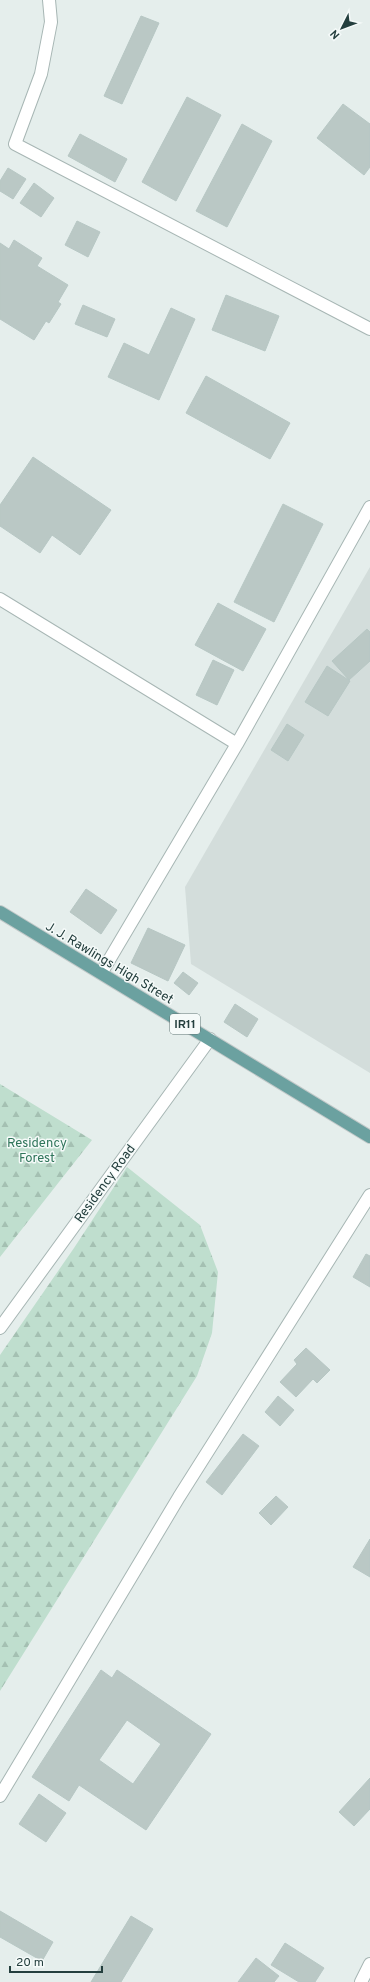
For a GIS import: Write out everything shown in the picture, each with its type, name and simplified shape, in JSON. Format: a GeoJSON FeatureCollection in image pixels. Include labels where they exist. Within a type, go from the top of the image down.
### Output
{"type":"FeatureCollection","features":[{"type":"Feature","properties":{"kind":"main road","name":"J. J. Rawlings High Street"},"geometry":{"type":"LineString","coordinates":[[0,912],[102,972],[370,1136]]}},
{"type":"Feature","properties":{"kind":"street"},"geometry":{"type":"LineString","coordinates":[[49,0],[51,22],[41,74],[14,144],[370,329]]}},
{"type":"Feature","properties":{"kind":"street"},"geometry":{"type":"LineString","coordinates":[[102,972],[237,744],[370,507]]}},
{"type":"Feature","properties":{"kind":"street"},"geometry":{"type":"LineString","coordinates":[[0,599],[237,744]]}},
{"type":"Feature","properties":{"kind":"street","name":"Residency Road"},"geometry":{"type":"LineString","coordinates":[[0,1328],[210,1039]]}},
{"type":"Feature","properties":{"kind":"street"},"geometry":{"type":"LineString","coordinates":[[0,1796],[179,1497],[370,1195]]}},
{"type":"Feature","properties":{"kind":"street"},"geometry":{"type":"LineString","coordinates":[[361,1982],[370,1964]]}},
{"type":"Feature","properties":{"kind":"shaded area"},"geometry":{"type":"Polygon","coordinates":[[[370,567],[370,1073],[191,964],[185,887],[370,567]]]}},
{"type":"Feature","properties":{"kind":"green space","name":"Residency Forest"},"geometry":{"type":"Polygon","coordinates":[[[0,1084],[92,1140],[0,1257],[0,1084]]]}},
{"type":"Feature","properties":{"kind":"green space"},"geometry":{"type":"Polygon","coordinates":[[[127,1167],[200,1225],[218,1272],[212,1333],[197,1376],[0,1691],[0,1355],[74,1248],[127,1167]]]}},
{"type":"Feature","properties":{"kind":"building"},"geometry":{"type":"Polygon","coordinates":[[[141,16],[159,23],[122,104],[104,96],[141,16]]]}},
{"type":"Feature","properties":{"kind":"building"},"geometry":{"type":"Polygon","coordinates":[[[187,97],[221,115],[176,201],[142,182],[187,97]]]}},
{"type":"Feature","properties":{"kind":"building"},"geometry":{"type":"Polygon","coordinates":[[[343,104],[370,124],[370,167],[364,175],[317,138],[343,104]]]}},
{"type":"Feature","properties":{"kind":"building"},"geometry":{"type":"Polygon","coordinates":[[[242,124],[272,141],[227,227],[196,211],[242,124]]]}},
{"type":"Feature","properties":{"kind":"building"},"geometry":{"type":"Polygon","coordinates":[[[80,134],[127,159],[115,182],[68,156],[80,134]]]}},
{"type":"Feature","properties":{"kind":"building"},"geometry":{"type":"Polygon","coordinates":[[[8,168],[26,179],[13,199],[0,191],[0,181],[8,168]]]}},
{"type":"Feature","properties":{"kind":"building"},"geometry":{"type":"Polygon","coordinates":[[[34,183],[54,198],[41,217],[20,203],[34,183]]]}},
{"type":"Feature","properties":{"kind":"building"},"geometry":{"type":"Polygon","coordinates":[[[77,221],[100,232],[88,257],[65,245],[77,221]]]}},
{"type":"Feature","properties":{"kind":"building"},"geometry":{"type":"Polygon","coordinates":[[[14,240],[42,258],[37,266],[68,285],[58,302],[61,304],[49,323],[46,321],[34,340],[0,319],[0,243],[9,249],[14,240]]]}},
{"type":"Feature","properties":{"kind":"building"},"geometry":{"type":"Polygon","coordinates":[[[226,295],[279,316],[265,351],[212,330],[226,295]]]}},
{"type":"Feature","properties":{"kind":"building"},"geometry":{"type":"Polygon","coordinates":[[[83,305],[115,319],[107,337],[75,324],[83,305]]]}},
{"type":"Feature","properties":{"kind":"building"},"geometry":{"type":"Polygon","coordinates":[[[171,308],[195,319],[159,400],[108,377],[124,343],[149,355],[171,308]]]}},
{"type":"Feature","properties":{"kind":"building"},"geometry":{"type":"Polygon","coordinates":[[[206,376],[290,423],[270,459],[186,413],[206,376]]]}},
{"type":"Feature","properties":{"kind":"building"},"geometry":{"type":"Polygon","coordinates":[[[33,457],[111,510],[80,555],[52,535],[40,553],[0,526],[0,505],[33,457]]]}},
{"type":"Feature","properties":{"kind":"building"},"geometry":{"type":"Polygon","coordinates":[[[283,504],[323,524],[274,622],[234,602],[283,504]]]}},
{"type":"Feature","properties":{"kind":"building"},"geometry":{"type":"Polygon","coordinates":[[[218,603],[266,629],[243,671],[195,645],[218,603]]]}},
{"type":"Feature","properties":{"kind":"building"},"geometry":{"type":"Polygon","coordinates":[[[367,629],[370,632],[370,661],[349,680],[332,661],[367,629]]]}},
{"type":"Feature","properties":{"kind":"building"},"geometry":{"type":"Polygon","coordinates":[[[213,660],[234,670],[217,705],[196,695],[213,660]]]}},
{"type":"Feature","properties":{"kind":"building"},"geometry":{"type":"Polygon","coordinates":[[[327,666],[350,681],[328,716],[305,702],[327,666]]]}},
{"type":"Feature","properties":{"kind":"building"},"geometry":{"type":"Polygon","coordinates":[[[287,724],[304,735],[288,761],[271,750],[287,724]]]}},
{"type":"Feature","properties":{"kind":"building"},"geometry":{"type":"Polygon","coordinates":[[[86,889],[117,910],[101,934],[70,912],[86,889]]]}},
{"type":"Feature","properties":{"kind":"building"},"geometry":{"type":"Polygon","coordinates":[[[148,928],[185,945],[168,981],[131,963],[148,928]]]}},
{"type":"Feature","properties":{"kind":"building"},"geometry":{"type":"Polygon","coordinates":[[[183,972],[198,983],[189,995],[174,983],[183,972]]]}},
{"type":"Feature","properties":{"kind":"building"},"geometry":{"type":"Polygon","coordinates":[[[235,1004],[258,1019],[247,1037],[224,1022],[235,1004]]]}},
{"type":"Feature","properties":{"kind":"building"},"geometry":{"type":"Polygon","coordinates":[[[366,1254],[370,1256],[370,1287],[353,1277],[366,1254]]]}},
{"type":"Feature","properties":{"kind":"building"},"geometry":{"type":"Polygon","coordinates":[[[306,1348],[330,1370],[317,1383],[313,1379],[296,1397],[280,1382],[297,1364],[294,1360],[306,1348]]]}},
{"type":"Feature","properties":{"kind":"building"},"geometry":{"type":"Polygon","coordinates":[[[278,1396],[294,1410],[280,1426],[265,1412],[278,1396]]]}},
{"type":"Feature","properties":{"kind":"building"},"geometry":{"type":"Polygon","coordinates":[[[243,1434],[259,1446],[222,1495],[206,1482],[243,1434]]]}},
{"type":"Feature","properties":{"kind":"building"},"geometry":{"type":"Polygon","coordinates":[[[276,1496],[288,1507],[271,1525],[259,1513],[276,1496]]]}},
{"type":"Feature","properties":{"kind":"building"},"geometry":{"type":"Polygon","coordinates":[[[370,1539],[370,1577],[353,1567],[370,1539]]]}},
{"type":"Feature","properties":{"kind":"building"},"geometry":{"type":"Polygon","coordinates":[[[101,1670],[112,1678],[117,1670],[211,1734],[146,1830],[79,1785],[69,1801],[32,1777],[101,1670]],[[127,1720],[99,1760],[133,1784],[161,1744],[127,1720]]]}},
{"type":"Feature","properties":{"kind":"building"},"geometry":{"type":"Polygon","coordinates":[[[370,1778],[370,1809],[354,1826],[339,1812],[370,1778]]]}},
{"type":"Feature","properties":{"kind":"building"},"geometry":{"type":"Polygon","coordinates":[[[39,1794],[66,1813],[46,1842],[19,1824],[39,1794]]]}},
{"type":"Feature","properties":{"kind":"building"},"geometry":{"type":"Polygon","coordinates":[[[0,1911],[53,1942],[42,1961],[0,1937],[0,1911]]]}},
{"type":"Feature","properties":{"kind":"building"},"geometry":{"type":"Polygon","coordinates":[[[131,1916],[153,1929],[121,1982],[91,1982],[131,1916]]]}},
{"type":"Feature","properties":{"kind":"building"},"geometry":{"type":"Polygon","coordinates":[[[285,1943],[324,1968],[315,1982],[299,1982],[271,1965],[285,1943]]]}},
{"type":"Feature","properties":{"kind":"building"},"geometry":{"type":"Polygon","coordinates":[[[256,1958],[279,1976],[274,1982],[238,1982],[256,1958]]]}}]}
